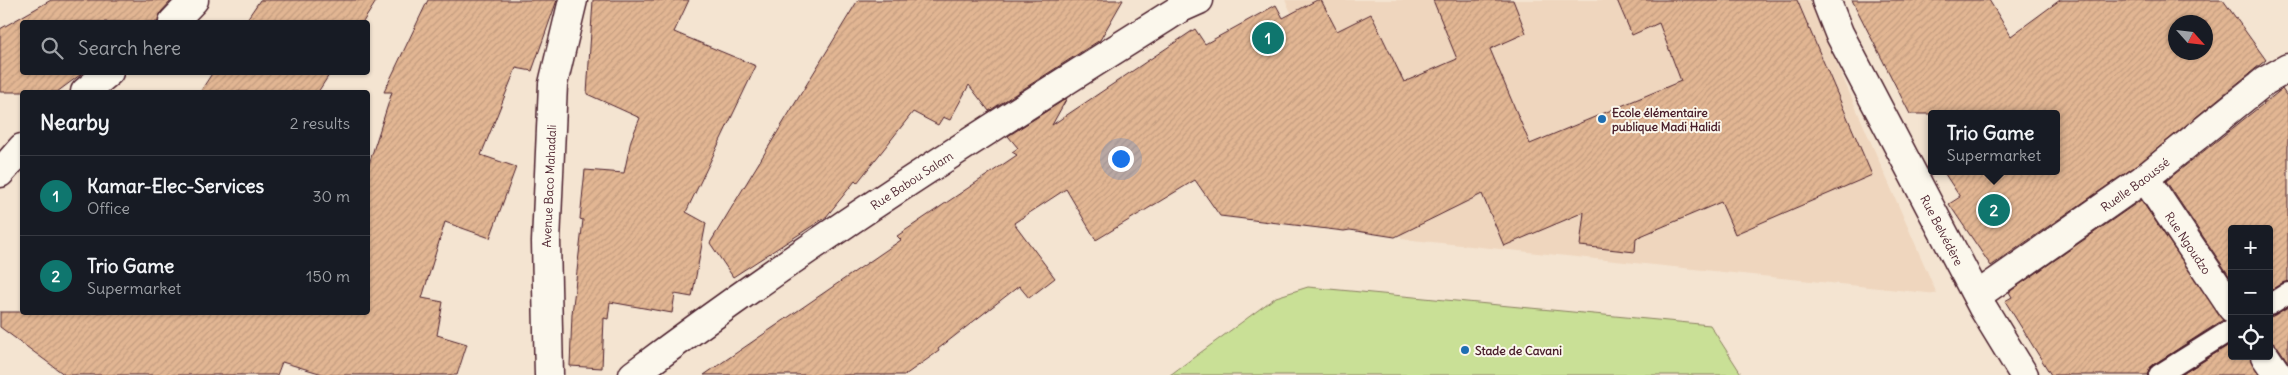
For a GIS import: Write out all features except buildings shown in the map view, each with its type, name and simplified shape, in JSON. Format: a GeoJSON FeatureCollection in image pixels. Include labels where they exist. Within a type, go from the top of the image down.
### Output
{"type":"FeatureCollection","features":[{"type":"Feature","properties":{"kind":"street"},"geometry":{"type":"LineString","coordinates":[[175,20],[194,0]]}},
{"type":"Feature","properties":{"kind":"street","name":"Avenue Baco Mahadali"},"geometry":{"type":"LineString","coordinates":[[549,375],[546,242],[553,84],[573,0]]}},
{"type":"Feature","properties":{"kind":"street","name":"Rue Belvédère"},"geometry":{"type":"LineString","coordinates":[[1826,0],[1839,33],[1978,295],[1983,308],[2024,375]]}},
{"type":"Feature","properties":{"kind":"street","name":"Rue Babou Salam"},"geometry":{"type":"LineString","coordinates":[[633,375],[684,336],[945,156],[1183,3]]}},
{"type":"Feature","properties":{"kind":"street","name":"Ruelle Baoussé"},"geometry":{"type":"LineString","coordinates":[[1978,295],[2145,178],[2265,81],[2288,68]]}},
{"type":"Feature","properties":{"kind":"street"},"geometry":{"type":"LineString","coordinates":[[87,90],[105,75]]}},
{"type":"Feature","properties":{"kind":"street"},"geometry":{"type":"LineString","coordinates":[[0,174],[20,150]]}},
{"type":"Feature","properties":{"kind":"street","name":"Rue Ngoudzo"},"geometry":{"type":"LineString","coordinates":[[2145,178],[2228,302]]}},
{"type":"Feature","properties":{"kind":"street"},"geometry":{"type":"LineString","coordinates":[[2268,360],[2278,375]]}},
{"type":"Feature","properties":{"kind":"lane"},"geometry":{"type":"LineString","coordinates":[[2273,302],[2288,293]]}},
{"type":"Feature","properties":{"kind":"lane"},"geometry":{"type":"LineString","coordinates":[[2158,375],[2228,331]]}},
{"type":"Feature","properties":{"kind":"shaded area","name":"Ecole élémentaire publique Madi Halidi"},"geometry":{"type":"Polygon","coordinates":[[[1285,0],[1809,0],[1937,294],[1402,239],[1285,0]]]}},
{"type":"Feature","properties":{"kind":"green space","name":"Stade de Cavani"},"geometry":{"type":"Polygon","coordinates":[[[1308,287],[1710,325],[1742,375],[1170,375],[1276,297],[1308,287]]]}},
{"type":"Feature","properties":{"kind":"place","name":"Kamar-Elec-Services"},"geometry":{"type":"Point","coordinates":[1268,38]}},
{"type":"Feature","properties":{"kind":"place","name":"Ecole élémentaire publique Madi Halidi"},"geometry":{"type":"Point","coordinates":[1602,119]}},
{"type":"Feature","properties":{"kind":"place","name":"Trio Game"},"geometry":{"type":"Point","coordinates":[1994,210]}},
{"type":"Feature","properties":{"kind":"place","name":"Stade de Cavani"},"geometry":{"type":"Point","coordinates":[1465,350]}}]}
